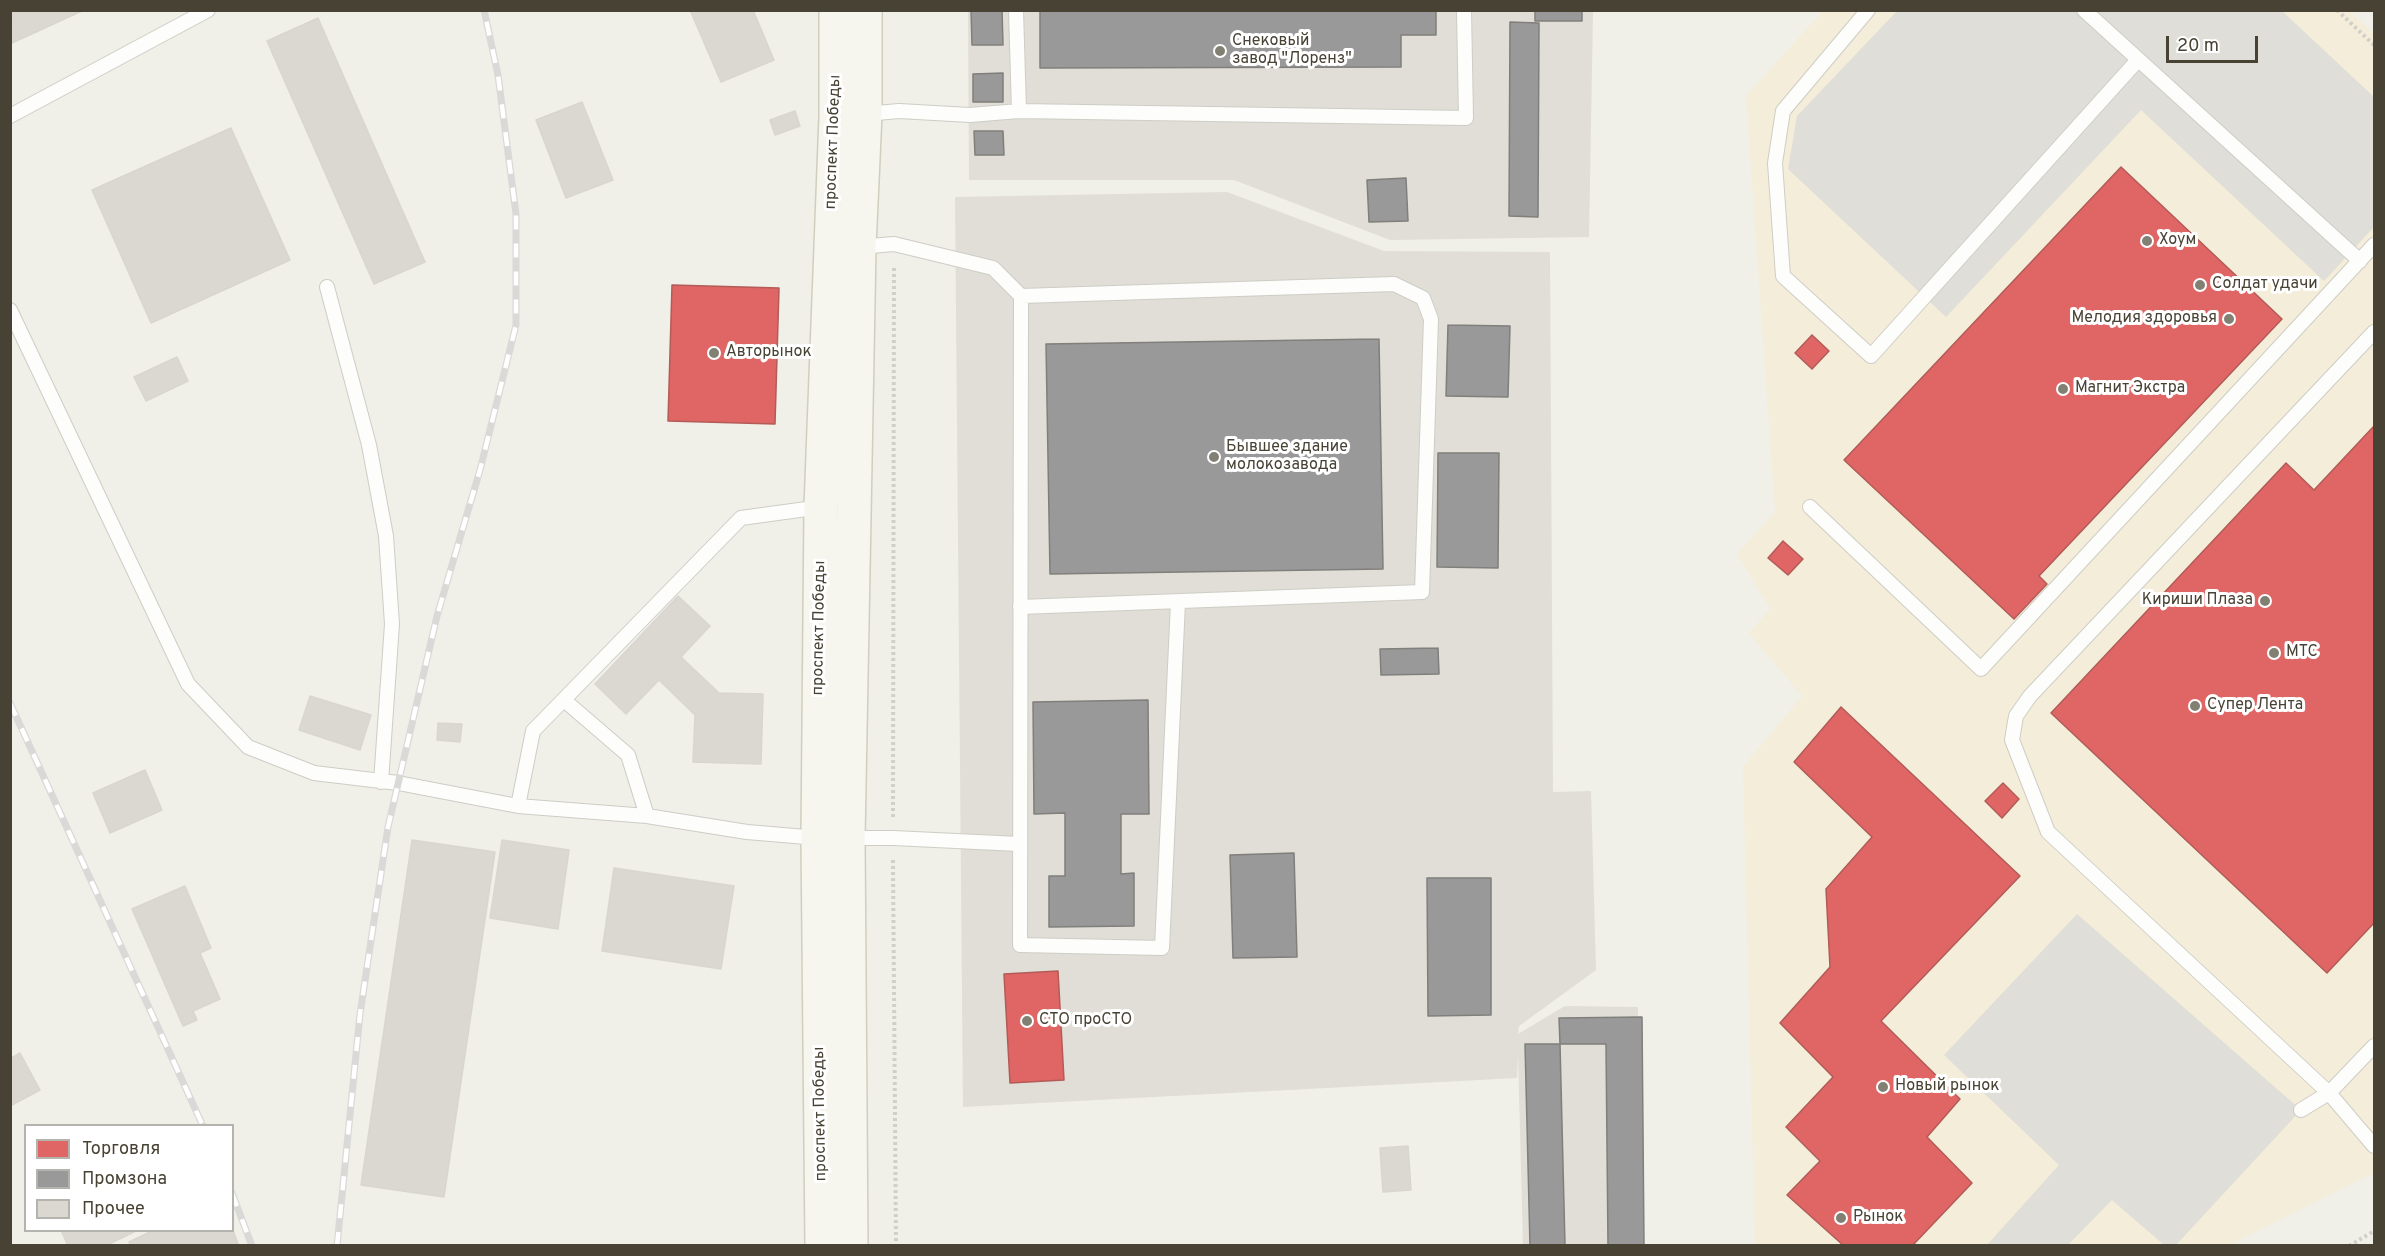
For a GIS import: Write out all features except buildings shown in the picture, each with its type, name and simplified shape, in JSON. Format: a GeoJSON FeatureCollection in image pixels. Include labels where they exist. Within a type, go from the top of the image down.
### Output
{"type":"FeatureCollection","features":[{"type":"Feature","properties":{"kind":"main road","name":"проспект Победы"},"geometry":{"type":"LineString","coordinates":[[836,10],[850,115]]}},
{"type":"Feature","properties":{"kind":"main road","name":"проспект Победы"},"geometry":{"type":"LineString","coordinates":[[822,1245],[845,248],[850,115],[865,10]]}},
{"type":"Feature","properties":{"kind":"main road","name":"проспект Победы"},"geometry":{"type":"LineString","coordinates":[[845,248],[821,507],[851,1245]]}},
{"type":"Feature","properties":{"kind":"lane"},"geometry":{"type":"LineString","coordinates":[[10,116],[208,10]]}},
{"type":"Feature","properties":{"kind":"lane"},"geometry":{"type":"LineString","coordinates":[[1016,10],[1019,111]]}},
{"type":"Feature","properties":{"kind":"lane"},"geometry":{"type":"LineString","coordinates":[[850,115],[899,111],[970,115],[1019,111],[1466,118],[1464,10]]}},
{"type":"Feature","properties":{"kind":"lane"},"geometry":{"type":"LineString","coordinates":[[1868,10],[1783,111],[1775,163],[1783,276],[1871,356],[2137,61]]}},
{"type":"Feature","properties":{"kind":"lane"},"geometry":{"type":"LineString","coordinates":[[2084,10],[2137,61],[2360,261]]}},
{"type":"Feature","properties":{"kind":"lane"},"geometry":{"type":"LineString","coordinates":[[845,248],[894,244],[993,268],[1021,296],[1018,844],[1020,945],[1162,948],[1178,602]]}},
{"type":"Feature","properties":{"kind":"lane"},"geometry":{"type":"LineString","coordinates":[[1810,507],[1981,669],[2374,245]]}},
{"type":"Feature","properties":{"kind":"lane"},"geometry":{"type":"LineString","coordinates":[[1020,607],[1422,592],[1431,319],[1423,298],[1394,284],[1021,296]]}},
{"type":"Feature","properties":{"kind":"lane"},"geometry":{"type":"LineString","coordinates":[[327,287],[369,445],[386,536],[392,624],[381,782]]}},
{"type":"Feature","properties":{"kind":"lane"},"geometry":{"type":"LineString","coordinates":[[10,310],[188,684],[248,747],[315,772],[518,806],[646,816],[747,832],[833,838],[892,838],[1018,844]]}},
{"type":"Feature","properties":{"kind":"lane"},"geometry":{"type":"LineString","coordinates":[[2374,332],[2030,696],[2016,716],[2012,740],[2048,832],[2329,1093],[2374,1146]]}},
{"type":"Feature","properties":{"kind":"lane"},"geometry":{"type":"LineString","coordinates":[[518,806],[533,731],[741,518],[821,507]]}},
{"type":"Feature","properties":{"kind":"lane"},"geometry":{"type":"LineString","coordinates":[[564,700],[628,754],[646,816]]}},
{"type":"Feature","properties":{"kind":"lane"},"geometry":{"type":"LineString","coordinates":[[2301,1110],[2329,1093],[2374,1046]]}},
{"type":"Feature","properties":{"kind":"path"},"geometry":{"type":"LineString","coordinates":[[2337,10],[2374,45]]}},
{"type":"Feature","properties":{"kind":"path"},"geometry":{"type":"LineString","coordinates":[[894,244],[892,838],[896,1245]]}},
{"type":"Feature","properties":{"kind":"path"},"geometry":{"type":"LineString","coordinates":[[2349,1245],[2374,1231]]}},
{"type":"Feature","properties":{"kind":"shaded area"},"geometry":{"type":"Polygon","coordinates":[[[2349,10],[2374,34],[2374,1173],[2230,1245],[1755,1245],[1743,767],[1802,696],[1749,633],[1770,609],[1737,554],[1775,512],[1746,96],[1823,11],[2349,10]]]}},
{"type":"Feature","properties":{"kind":"shaded area"},"geometry":{"type":"Polygon","coordinates":[[[968,11],[1593,11],[1589,237],[1390,240],[1234,180],[969,180],[968,11]]]}},
{"type":"Feature","properties":{"kind":"shaded area"},"geometry":{"type":"Polygon","coordinates":[[[1897,11],[2282,11],[2374,97],[2374,227],[2324,281],[2141,110],[1946,317],[1788,169],[1797,116],[1897,11]]]}},
{"type":"Feature","properties":{"kind":"shaded area"},"geometry":{"type":"Polygon","coordinates":[[[1227,192],[1384,251],[1550,252],[1553,792],[1591,791],[1596,970],[1519,1026],[1518,1034],[1565,1006],[1638,1007],[1641,1245],[1523,1245],[1518,1054],[1517,1078],[963,1107],[955,197],[1227,192]]]}},
{"type":"Feature","properties":{"kind":"shaded area"},"geometry":{"type":"Polygon","coordinates":[[[2077,914],[2301,1110],[2176,1245],[2164,1245],[2112,1200],[2068,1245],[1987,1245],[2059,1165],[1944,1055],[2077,914]]]}},
{"type":"Feature","properties":{"kind":"railway"},"geometry":{"type":"LineString","coordinates":[[337,1246],[360,1014],[388,827],[437,616],[480,470],[516,325],[516,214],[498,75],[484,10]]}},
{"type":"Feature","properties":{"kind":"railway"},"geometry":{"type":"LineString","coordinates":[[10,703],[202,1124]]}},
{"type":"Feature","properties":{"kind":"railway"},"geometry":{"type":"LineString","coordinates":[[234,1198],[252,1246]]}},
{"type":"Feature","properties":{"kind":"place","name":"Снековый завод \"Лоренз\""},"geometry":{"type":"Point","coordinates":[1220,51]}},
{"type":"Feature","properties":{"kind":"place","name":"Хоум"},"geometry":{"type":"Point","coordinates":[2147,241]}},
{"type":"Feature","properties":{"kind":"place","name":"Солдат удачи"},"geometry":{"type":"Point","coordinates":[2200,285]}},
{"type":"Feature","properties":{"kind":"place","name":"Мелодия здоровья"},"geometry":{"type":"Point","coordinates":[2229,319]}},
{"type":"Feature","properties":{"kind":"place","name":"Авторынок"},"geometry":{"type":"Point","coordinates":[714,353]}},
{"type":"Feature","properties":{"kind":"place","name":"Магнит Экстра"},"geometry":{"type":"Point","coordinates":[2063,389]}},
{"type":"Feature","properties":{"kind":"place","name":"Бывшее здание молокозавода"},"geometry":{"type":"Point","coordinates":[1214,457]}},
{"type":"Feature","properties":{"kind":"place","name":"Кириши Плаза"},"geometry":{"type":"Point","coordinates":[2265,601]}},
{"type":"Feature","properties":{"kind":"place","name":"МТС"},"geometry":{"type":"Point","coordinates":[2274,653]}},
{"type":"Feature","properties":{"kind":"place","name":"Супер Лента"},"geometry":{"type":"Point","coordinates":[2195,706]}},
{"type":"Feature","properties":{"kind":"place","name":"СТО проСТО"},"geometry":{"type":"Point","coordinates":[1027,1021]}},
{"type":"Feature","properties":{"kind":"place","name":"Новый рынок"},"geometry":{"type":"Point","coordinates":[1883,1087]}},
{"type":"Feature","properties":{"kind":"place","name":"Рынок"},"geometry":{"type":"Point","coordinates":[1841,1218]}}]}
